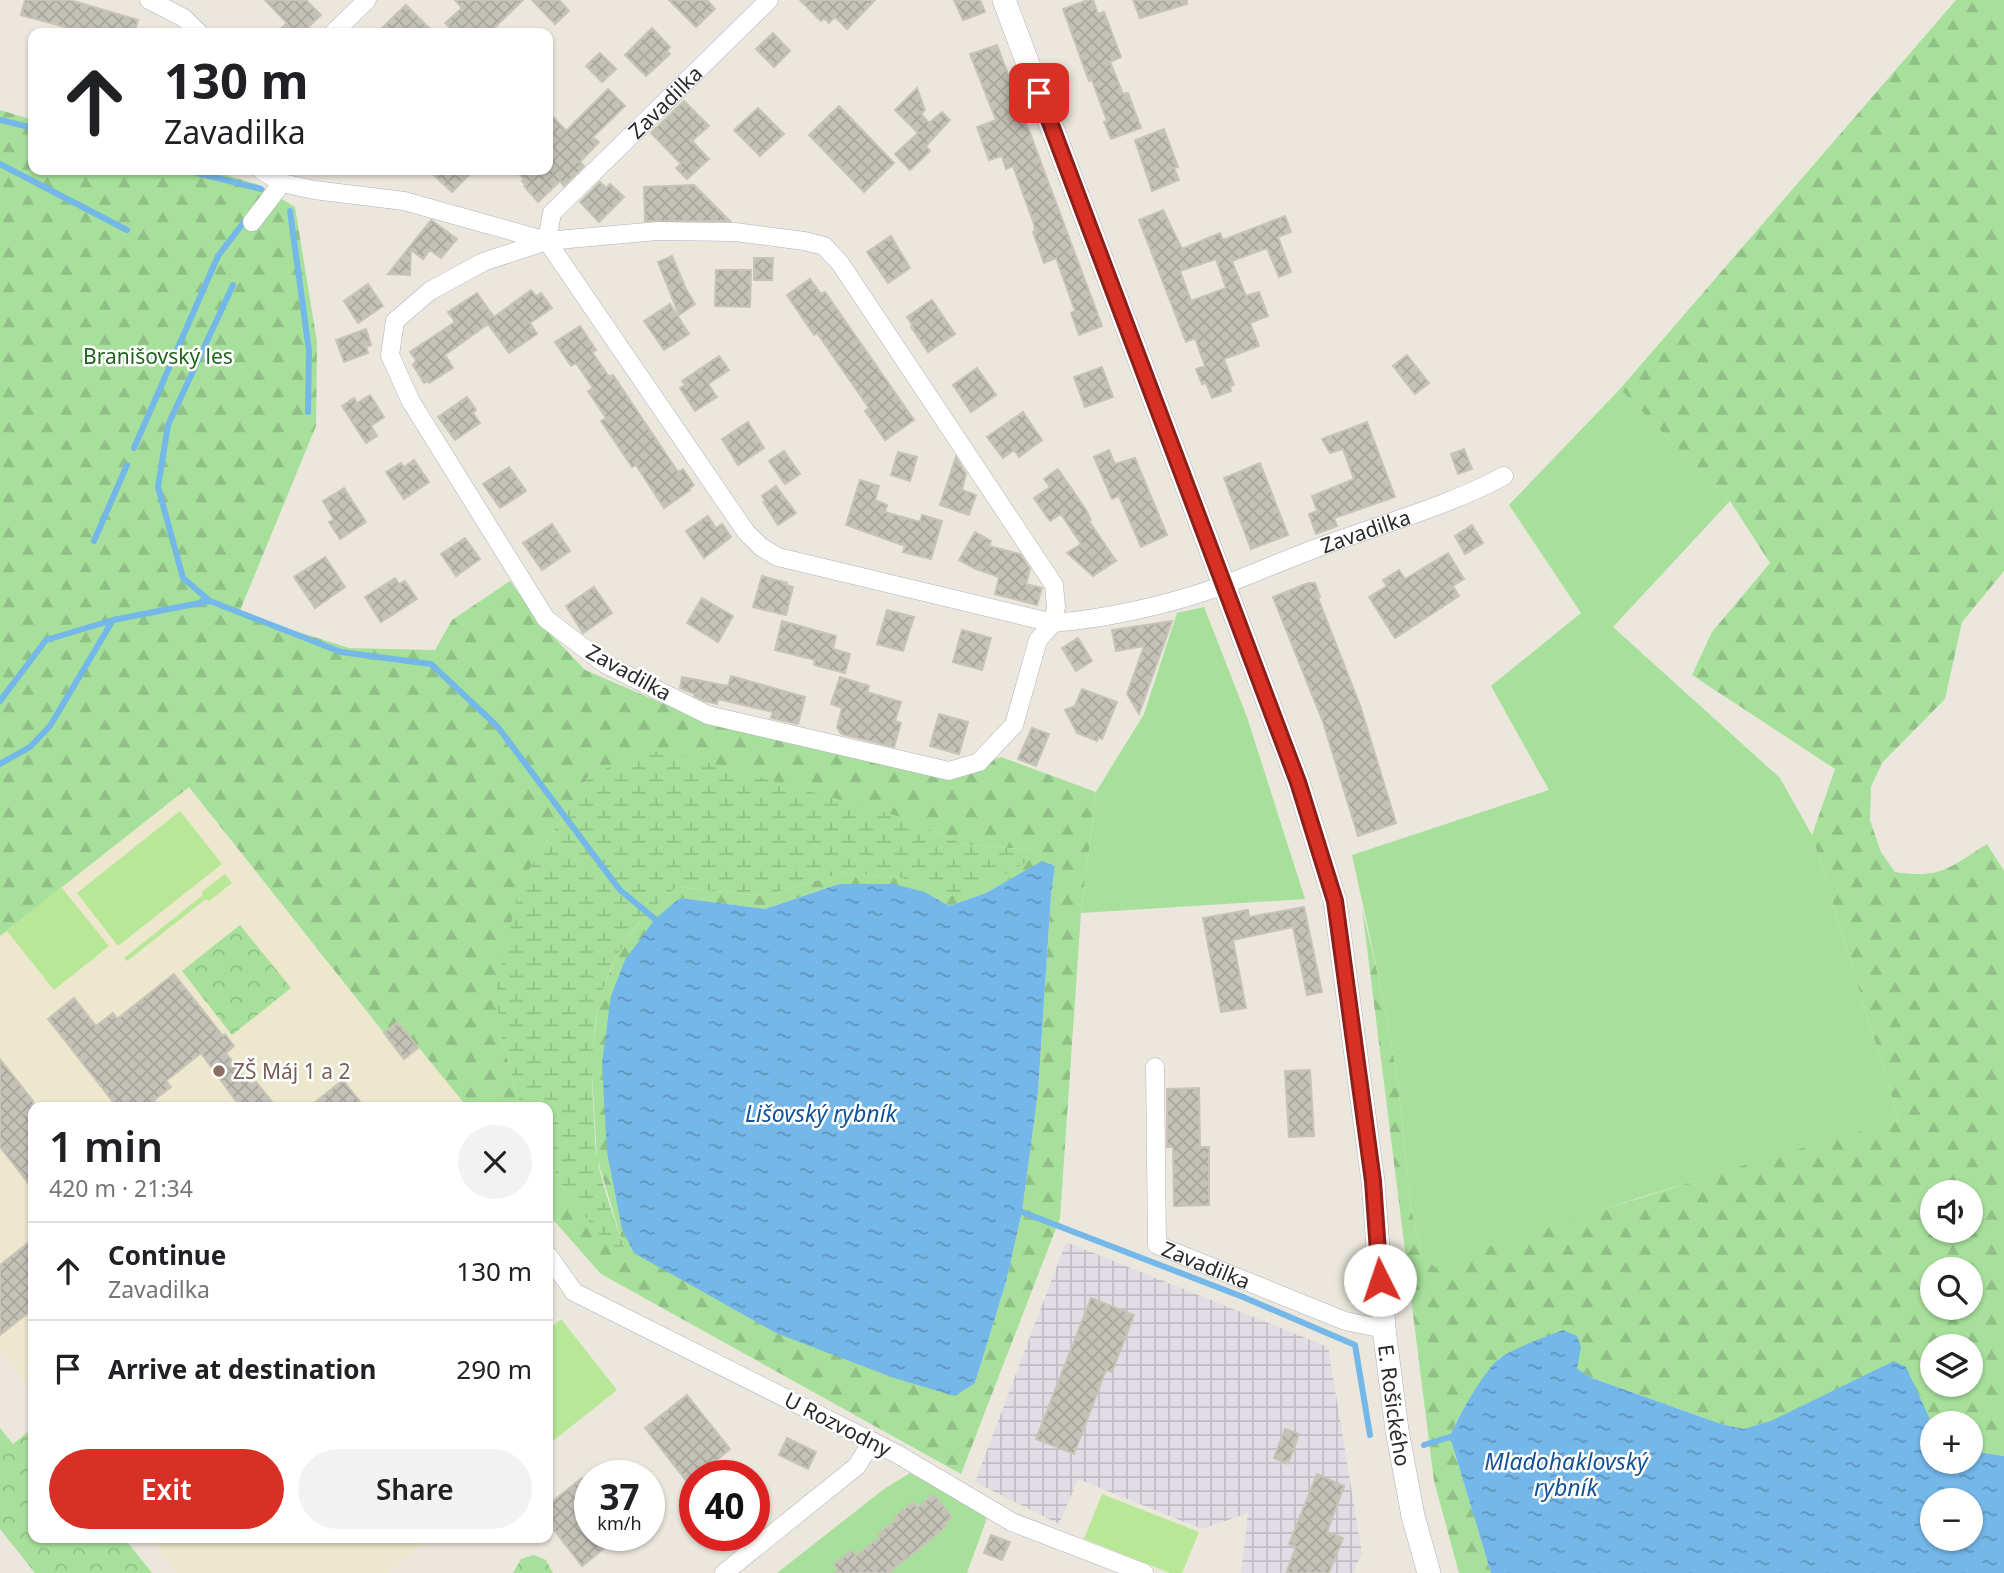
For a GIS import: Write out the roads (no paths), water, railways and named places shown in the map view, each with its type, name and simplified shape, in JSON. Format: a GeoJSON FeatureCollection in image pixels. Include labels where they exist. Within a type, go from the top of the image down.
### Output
{"type":"FeatureCollection","features":[{"type":"Feature","properties":{"kind":"street"},"geometry":{"type":"LineString","coordinates":[[149,0],[184,18],[194,28]]}},
{"type":"Feature","properties":{"kind":"street"},"geometry":{"type":"LineString","coordinates":[[338,28],[367,0]]}},
{"type":"Feature","properties":{"kind":"street","name":"Zavadilka"},"geometry":{"type":"LineString","coordinates":[[547,241],[552,213],[769,0]]}},
{"type":"Feature","properties":{"kind":"street"},"geometry":{"type":"LineString","coordinates":[[1004,0],[1225,584]]}},
{"type":"Feature","properties":{"kind":"street","name":"Zavadilka"},"geometry":{"type":"LineString","coordinates":[[269,175],[282,183],[314,190],[404,201],[547,241],[746,532],[761,547],[778,557],[1054,623],[1081,621],[1187,597],[1225,584],[1324,545],[1466,495],[1504,476]]}},
{"type":"Feature","properties":{"kind":"street"},"geometry":{"type":"LineString","coordinates":[[252,222],[282,183]]}},
{"type":"Feature","properties":{"kind":"street","name":"Zavadilka"},"geometry":{"type":"LineString","coordinates":[[657,231],[722,232],[779,237],[824,246],[840,262],[1054,585],[1054,623],[1038,640],[1014,725],[978,762],[949,771],[708,715],[605,664],[546,619],[410,400],[390,355],[395,321],[430,291],[483,262],[547,241],[657,231]]}},
{"type":"Feature","properties":{"kind":"street","name":"E. Rošického"},"geometry":{"type":"LineString","coordinates":[[1225,584],[1298,782],[1335,901],[1373,1181],[1384,1329],[1397,1430],[1413,1516],[1429,1573]]}},
{"type":"Feature","properties":{"kind":"street","name":"Zavadilka"},"geometry":{"type":"LineString","coordinates":[[1155,1067],[1157,1245],[1345,1321],[1384,1329]]}},
{"type":"Feature","properties":{"kind":"street","name":"U Rozvodny"},"geometry":{"type":"LineString","coordinates":[[553,1262],[574,1292],[872,1441],[1012,1522],[1144,1573]]}},
{"type":"Feature","properties":{"kind":"street"},"geometry":{"type":"LineString","coordinates":[[724,1573],[857,1466],[872,1441]]}},
{"type":"Feature","properties":{"kind":"water","name":"Lišovský rybník"},"geometry":{"type":"Polygon","coordinates":[[[1042,861],[1055,866],[1038,1092],[1022,1212],[1006,1282],[975,1383],[955,1396],[894,1378],[776,1333],[634,1253],[622,1229],[607,1152],[602,1063],[611,996],[625,960],[655,919],[680,898],[765,909],[839,884],[893,884],[925,892],[949,906],[986,893],[1042,861]]]}},
{"type":"Feature","properties":{"kind":"water","name":"Mladohaklovský rybník"},"geometry":{"type":"Polygon","coordinates":[[[1563,1330],[1577,1336],[1581,1347],[1577,1369],[1592,1378],[1721,1424],[1744,1429],[1773,1420],[1894,1361],[1906,1367],[1926,1411],[1920,1411],[1920,1474],[1983,1474],[1983,1453],[2004,1456],[2004,1573],[1491,1573],[1450,1437],[1473,1393],[1489,1370],[1503,1356],[1563,1330]]]}},
{"type":"Feature","properties":{"kind":"waterway"},"geometry":{"type":"LineString","coordinates":[[0,120],[28,127]]}},
{"type":"Feature","properties":{"kind":"waterway"},"geometry":{"type":"LineString","coordinates":[[0,164],[127,230]]}},
{"type":"Feature","properties":{"kind":"waterway"},"geometry":{"type":"LineString","coordinates":[[205,175],[261,189]]}},
{"type":"Feature","properties":{"kind":"waterway"},"geometry":{"type":"LineString","coordinates":[[290,211],[309,351],[308,412]]}},
{"type":"Feature","properties":{"kind":"waterway"},"geometry":{"type":"LineString","coordinates":[[134,448],[218,256],[247,218]]}},
{"type":"Feature","properties":{"kind":"waterway"},"geometry":{"type":"LineString","coordinates":[[210,601],[183,578],[158,487],[168,425],[233,285]]}},
{"type":"Feature","properties":{"kind":"waterway"},"geometry":{"type":"LineString","coordinates":[[94,541],[127,465]]}},
{"type":"Feature","properties":{"kind":"waterway"},"geometry":{"type":"LineString","coordinates":[[0,701],[46,640],[113,620],[210,601],[341,652],[431,664],[497,726],[620,890],[661,924]]}},
{"type":"Feature","properties":{"kind":"waterway"},"geometry":{"type":"LineString","coordinates":[[0,764],[30,747],[50,726],[113,620]]}},
{"type":"Feature","properties":{"kind":"waterway"},"geometry":{"type":"LineString","coordinates":[[1017,1208],[1243,1297],[1355,1345],[1370,1435]]}},
{"type":"Feature","properties":{"kind":"waterway"},"geometry":{"type":"LineString","coordinates":[[1424,1445],[1450,1437],[1455,1440]]}},
{"type":"Feature","properties":{"kind":"place","name":"ZŠ Máj 1 a 2"},"geometry":{"type":"Point","coordinates":[219,1071]}},
{"type":"Feature","properties":{"kind":"park label","name":"Branišovský les"},"geometry":{"type":"Point","coordinates":[158,356]}}]}
